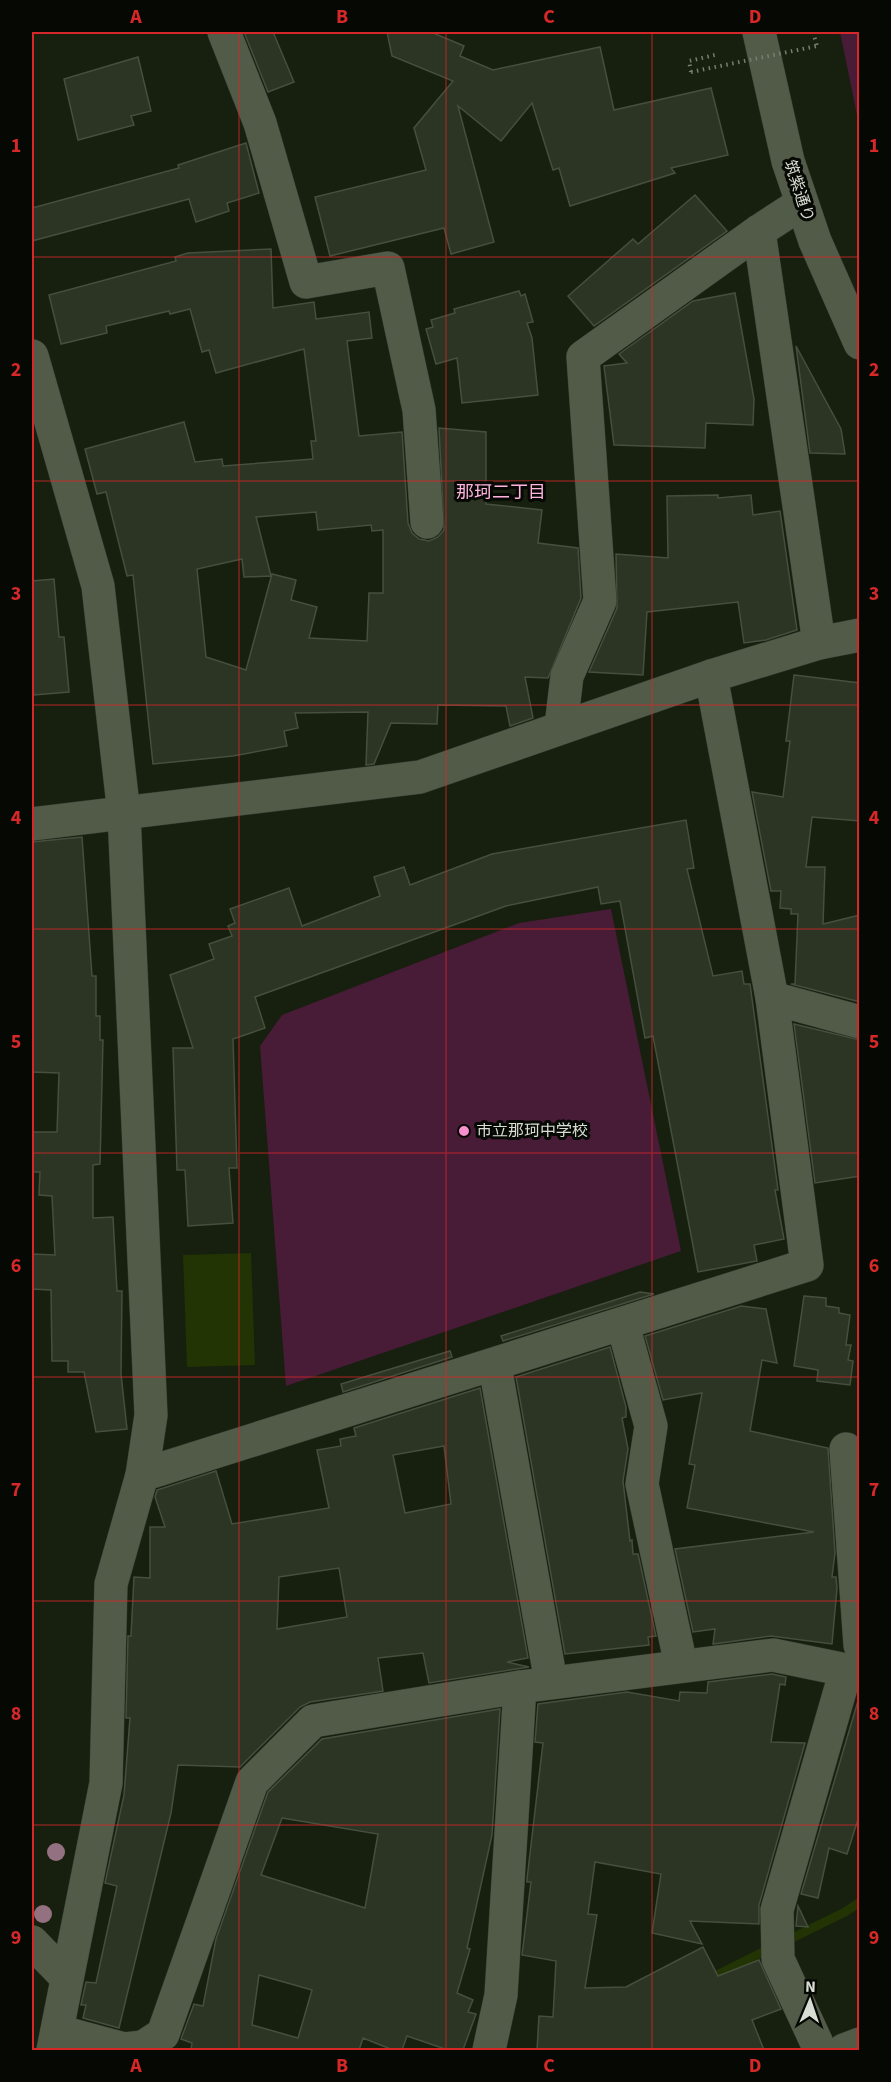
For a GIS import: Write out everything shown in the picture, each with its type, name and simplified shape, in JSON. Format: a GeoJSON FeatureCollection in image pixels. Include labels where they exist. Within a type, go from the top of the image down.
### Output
{"type":"FeatureCollection","features":[{"type":"Feature","properties":{"kind":"street"},"geometry":{"type":"LineString","coordinates":[[224,32],[260,123],[306,282],[388,268],[419,410],[427,522]]}},
{"type":"Feature","properties":{"kind":"street","name":"筑紫通り"},"geometry":{"type":"LineString","coordinates":[[759,32],[788,161],[815,241],[860,344]]}},
{"type":"Feature","properties":{"kind":"street"},"geometry":{"type":"LineString","coordinates":[[561,726],[567,676],[600,601],[583,357],[759,231],[802,203]]}},
{"type":"Feature","properties":{"kind":"street"},"geometry":{"type":"LineString","coordinates":[[759,231],[819,643]]}},
{"type":"Feature","properties":{"kind":"street"},"geometry":{"type":"LineString","coordinates":[[32,356],[98,586],[124,814],[151,1415],[142,1475],[111,1584],[106,1783],[55,2041],[124,2049],[143,2047],[163,2034],[252,1782],[313,1720],[536,1684],[773,1654],[855,1659]]}},
{"type":"Feature","properties":{"kind":"street"},"geometry":{"type":"LineString","coordinates":[[32,824],[420,777],[561,726],[711,676],[819,643],[860,635]]}},
{"type":"Feature","properties":{"kind":"street"},"geometry":{"type":"LineString","coordinates":[[142,1475],[495,1366],[807,1265],[772,998],[711,676]]}},
{"type":"Feature","properties":{"kind":"street"},"geometry":{"type":"LineString","coordinates":[[772,998],[860,1022]]}},
{"type":"Feature","properties":{"kind":"street"},"geometry":{"type":"LineString","coordinates":[[623,1325],[651,1426],[642,1484],[681,1665]]}},
{"type":"Feature","properties":{"kind":"street"},"geometry":{"type":"LineString","coordinates":[[489,2050],[501,1995],[536,1684],[495,1366]]}},
{"type":"Feature","properties":{"kind":"street"},"geometry":{"type":"LineString","coordinates":[[820,2050],[778,1959],[777,1910],[855,1659],[846,1449]]}},
{"type":"Feature","properties":{"kind":"street"},"geometry":{"type":"LineString","coordinates":[[32,1942],[66,1977]]}},
{"type":"Feature","properties":{"kind":"street"},"geometry":{"type":"LineString","coordinates":[[844,2050],[860,2044]]}},
{"type":"Feature","properties":{"kind":"path"},"geometry":{"type":"LineString","coordinates":[[719,54],[689,61],[691,72],[817,46],[813,32]]}},
{"type":"Feature","properties":{"kind":"shaded area"},"geometry":{"type":"Polygon","coordinates":[[[840,32],[859,32],[859,123],[857,115],[840,32]]]}},
{"type":"Feature","properties":{"kind":"shaded area"},"geometry":{"type":"Polygon","coordinates":[[[611,909],[681,1251],[286,1386],[260,1046],[282,1015],[519,923],[611,909]]]}},
{"type":"Feature","properties":{"kind":"shaded area"},"geometry":{"type":"Polygon","coordinates":[[[251,1253],[255,1365],[187,1367],[183,1255],[251,1253]]]}},
{"type":"Feature","properties":{"kind":"building"},"geometry":{"type":"Polygon","coordinates":[[[244,32],[273,32],[294,82],[268,92],[244,32]]]}},
{"type":"Feature","properties":{"kind":"building"},"geometry":{"type":"Polygon","coordinates":[[[387,32],[431,32],[464,46],[460,56],[493,70],[600,47],[614,110],[711,88],[728,155],[671,168],[675,173],[570,206],[559,168],[553,170],[532,103],[501,141],[458,106],[494,242],[451,254],[444,228],[330,256],[315,197],[426,170],[414,128],[453,81],[392,56],[387,32]]]}},
{"type":"Feature","properties":{"kind":"building"},"geometry":{"type":"Polygon","coordinates":[[[138,57],[151,111],[131,116],[134,125],[78,140],[64,79],[138,57]]]}},
{"type":"Feature","properties":{"kind":"building"},"geometry":{"type":"Polygon","coordinates":[[[246,143],[259,193],[227,203],[229,211],[196,222],[189,199],[32,241],[32,208],[179,168],[178,165],[246,143]]]}},
{"type":"Feature","properties":{"kind":"building"},"geometry":{"type":"Polygon","coordinates":[[[695,195],[727,231],[594,326],[568,296],[633,239],[638,244],[695,195]]]}},
{"type":"Feature","properties":{"kind":"building"},"geometry":{"type":"Polygon","coordinates":[[[271,249],[273,308],[314,302],[316,319],[369,312],[372,338],[347,341],[359,436],[402,432],[408,523],[412,533],[419,539],[429,541],[438,537],[444,530],[439,428],[486,432],[486,504],[542,510],[538,543],[578,548],[581,598],[548,678],[525,677],[533,718],[510,726],[506,706],[438,705],[437,724],[391,723],[374,764],[366,765],[368,712],[295,713],[298,728],[284,731],[287,746],[233,756],[153,764],[133,575],[127,576],[106,492],[97,494],[85,449],[184,422],[195,462],[222,459],[223,466],[313,459],[311,441],[316,441],[304,349],[216,373],[209,350],[202,352],[190,309],[170,314],[169,311],[106,326],[107,333],[61,344],[49,295],[176,261],[175,257],[188,253],[271,249]],[[316,512],[256,517],[271,576],[244,577],[242,559],[197,569],[206,657],[246,670],[272,574],[296,580],[291,600],[317,607],[309,638],[367,641],[369,593],[383,593],[383,530],[372,531],[371,525],[318,530],[316,512]]]}},
{"type":"Feature","properties":{"kind":"building"},"geometry":{"type":"Polygon","coordinates":[[[519,291],[521,296],[525,294],[533,322],[527,323],[532,338],[538,395],[462,403],[457,358],[436,364],[426,329],[433,327],[431,320],[455,313],[454,309],[519,291]]]}},
{"type":"Feature","properties":{"kind":"building"},"geometry":{"type":"Polygon","coordinates":[[[735,293],[754,399],[753,425],[706,423],[705,448],[614,445],[604,366],[627,363],[619,354],[693,301],[735,293]]]}},
{"type":"Feature","properties":{"kind":"building"},"geometry":{"type":"Polygon","coordinates":[[[796,346],[841,429],[845,454],[810,453],[796,346]]]}},
{"type":"Feature","properties":{"kind":"building"},"geometry":{"type":"Polygon","coordinates":[[[718,495],[718,498],[751,495],[753,515],[780,511],[797,630],[766,640],[744,643],[738,602],[647,612],[643,675],[589,672],[617,608],[616,554],[668,558],[667,496],[718,495]]]}},
{"type":"Feature","properties":{"kind":"building"},"geometry":{"type":"Polygon","coordinates":[[[54,579],[59,637],[64,637],[69,692],[34,695],[32,581],[54,579]]]}},
{"type":"Feature","properties":{"kind":"building"},"geometry":{"type":"Polygon","coordinates":[[[794,675],[860,683],[860,821],[812,817],[806,867],[825,867],[823,924],[860,915],[860,1002],[791,984],[795,984],[798,914],[791,914],[791,909],[780,908],[781,891],[771,891],[752,792],[783,797],[790,741],[786,741],[794,675]]]}},
{"type":"Feature","properties":{"kind":"building"},"geometry":{"type":"Polygon","coordinates":[[[686,820],[694,868],[687,869],[713,976],[742,971],[744,984],[750,984],[778,1190],[775,1190],[784,1239],[754,1245],[757,1261],[698,1272],[653,1036],[645,1038],[620,901],[601,904],[598,887],[506,906],[255,997],[265,1028],[233,1039],[237,1168],[229,1168],[233,1223],[188,1226],[185,1170],[177,1170],[173,1048],[193,1048],[170,975],[214,959],[209,944],[232,936],[228,926],[235,923],[230,909],[289,888],[302,926],[380,896],[374,877],[404,867],[410,885],[492,854],[686,820]]]}},
{"type":"Feature","properties":{"kind":"building"},"geometry":{"type":"Polygon","coordinates":[[[82,837],[92,976],[96,976],[96,1016],[100,1016],[100,1040],[103,1040],[100,1164],[93,1165],[93,1218],[113,1217],[117,1291],[122,1291],[121,1374],[127,1429],[96,1432],[84,1372],[68,1372],[68,1361],[52,1361],[51,1290],[32,1289],[32,1254],[55,1255],[52,1196],[39,1195],[40,1172],[32,1172],[32,1132],[57,1132],[59,1073],[32,1072],[32,842],[82,837]]]}},
{"type":"Feature","properties":{"kind":"building"},"geometry":{"type":"Polygon","coordinates":[[[794,1024],[860,1040],[860,1176],[815,1183],[794,1024]]]}},
{"type":"Feature","properties":{"kind":"building"},"geometry":{"type":"Polygon","coordinates":[[[640,1292],[654,1294],[503,1341],[501,1336],[640,1292]]]}},
{"type":"Feature","properties":{"kind":"building"},"geometry":{"type":"Polygon","coordinates":[[[804,1296],[826,1298],[826,1306],[839,1308],[839,1313],[850,1315],[846,1345],[851,1345],[848,1360],[853,1361],[850,1385],[817,1381],[818,1370],[794,1366],[804,1296]]]}},
{"type":"Feature","properties":{"kind":"building"},"geometry":{"type":"Polygon","coordinates":[[[741,1306],[766,1309],[777,1363],[762,1360],[750,1431],[828,1448],[835,1553],[832,1577],[836,1577],[837,1588],[832,1644],[771,1636],[713,1644],[715,1629],[693,1632],[675,1549],[814,1532],[687,1508],[695,1465],[689,1464],[702,1393],[663,1400],[645,1336],[741,1306]]]}},
{"type":"Feature","properties":{"kind":"building"},"geometry":{"type":"Polygon","coordinates":[[[610,1347],[626,1407],[626,1417],[622,1418],[628,1449],[623,1481],[630,1541],[632,1540],[633,1554],[638,1554],[656,1636],[648,1637],[649,1645],[565,1654],[516,1377],[610,1347]]]}},
{"type":"Feature","properties":{"kind":"building"},"geometry":{"type":"Polygon","coordinates":[[[450,1351],[452,1357],[343,1392],[341,1384],[450,1351]]]}},
{"type":"Feature","properties":{"kind":"building"},"geometry":{"type":"Polygon","coordinates":[[[480,1388],[528,1658],[507,1662],[529,1667],[429,1683],[423,1653],[378,1658],[383,1691],[310,1702],[300,1707],[240,1767],[178,1765],[171,1813],[119,2028],[83,2018],[86,2005],[81,2005],[86,1982],[96,1983],[117,1886],[105,1883],[124,1795],[130,1718],[126,1718],[128,1636],[131,1636],[134,1577],[150,1578],[150,1527],[165,1527],[155,1497],[157,1490],[216,1471],[232,1524],[329,1508],[317,1450],[341,1446],[340,1439],[356,1436],[354,1428],[480,1388]],[[444,1446],[393,1455],[405,1513],[451,1504],[444,1446]],[[339,1568],[279,1577],[277,1629],[347,1617],[339,1568]]]}},
{"type":"Feature","properties":{"kind":"building"},"geometry":{"type":"Polygon","coordinates":[[[772,1674],[786,1677],[785,1685],[780,1684],[771,1742],[805,1743],[759,1905],[759,1924],[690,1921],[702,1944],[652,1933],[661,1874],[595,1862],[588,1914],[597,1915],[585,1988],[626,1987],[703,1947],[718,1976],[759,1960],[781,2009],[752,2020],[764,2050],[537,2050],[539,2016],[553,2017],[556,1961],[522,1955],[531,1882],[527,1882],[527,1879],[543,1743],[535,1742],[538,1704],[627,1692],[679,1701],[680,1692],[707,1693],[708,1682],[772,1674]]]}},
{"type":"Feature","properties":{"kind":"building"},"geometry":{"type":"Polygon","coordinates":[[[860,1694],[860,1813],[847,1854],[829,1848],[818,1898],[801,1894],[860,1694]]]}},
{"type":"Feature","properties":{"kind":"building"},"geometry":{"type":"Polygon","coordinates":[[[500,1709],[492,1835],[467,1948],[470,1949],[457,1993],[473,2000],[468,2012],[476,2014],[463,2050],[448,2050],[407,2036],[402,2050],[393,2050],[363,2038],[359,2050],[191,2050],[192,2043],[181,2039],[194,2004],[203,2006],[216,1939],[268,1792],[322,1739],[500,1709]],[[282,1818],[261,1875],[365,1908],[378,1834],[282,1818]],[[259,1975],[252,2025],[298,2038],[312,1990],[259,1975]]]}},
{"type":"Feature","properties":{"kind":"building"},"geometry":{"type":"Polygon","coordinates":[[[798,1906],[808,1927],[796,1926],[798,1906]]]}},
{"type":"Feature","properties":{"kind":"waterway"},"geometry":{"type":"LineString","coordinates":[[784,1942],[845,1912],[860,1902]]}},
{"type":"Feature","properties":{"kind":"waterway"},"geometry":{"type":"LineString","coordinates":[[709,1979],[771,1948]]}},
{"type":"Feature","properties":{"kind":"place","name":"市立那珂中学校"},"geometry":{"type":"Point","coordinates":[464,1131]}},
{"type":"Feature","properties":{"kind":"district","name":"那珂二丁目"},"geometry":{"type":"Point","coordinates":[501,492]}}]}
